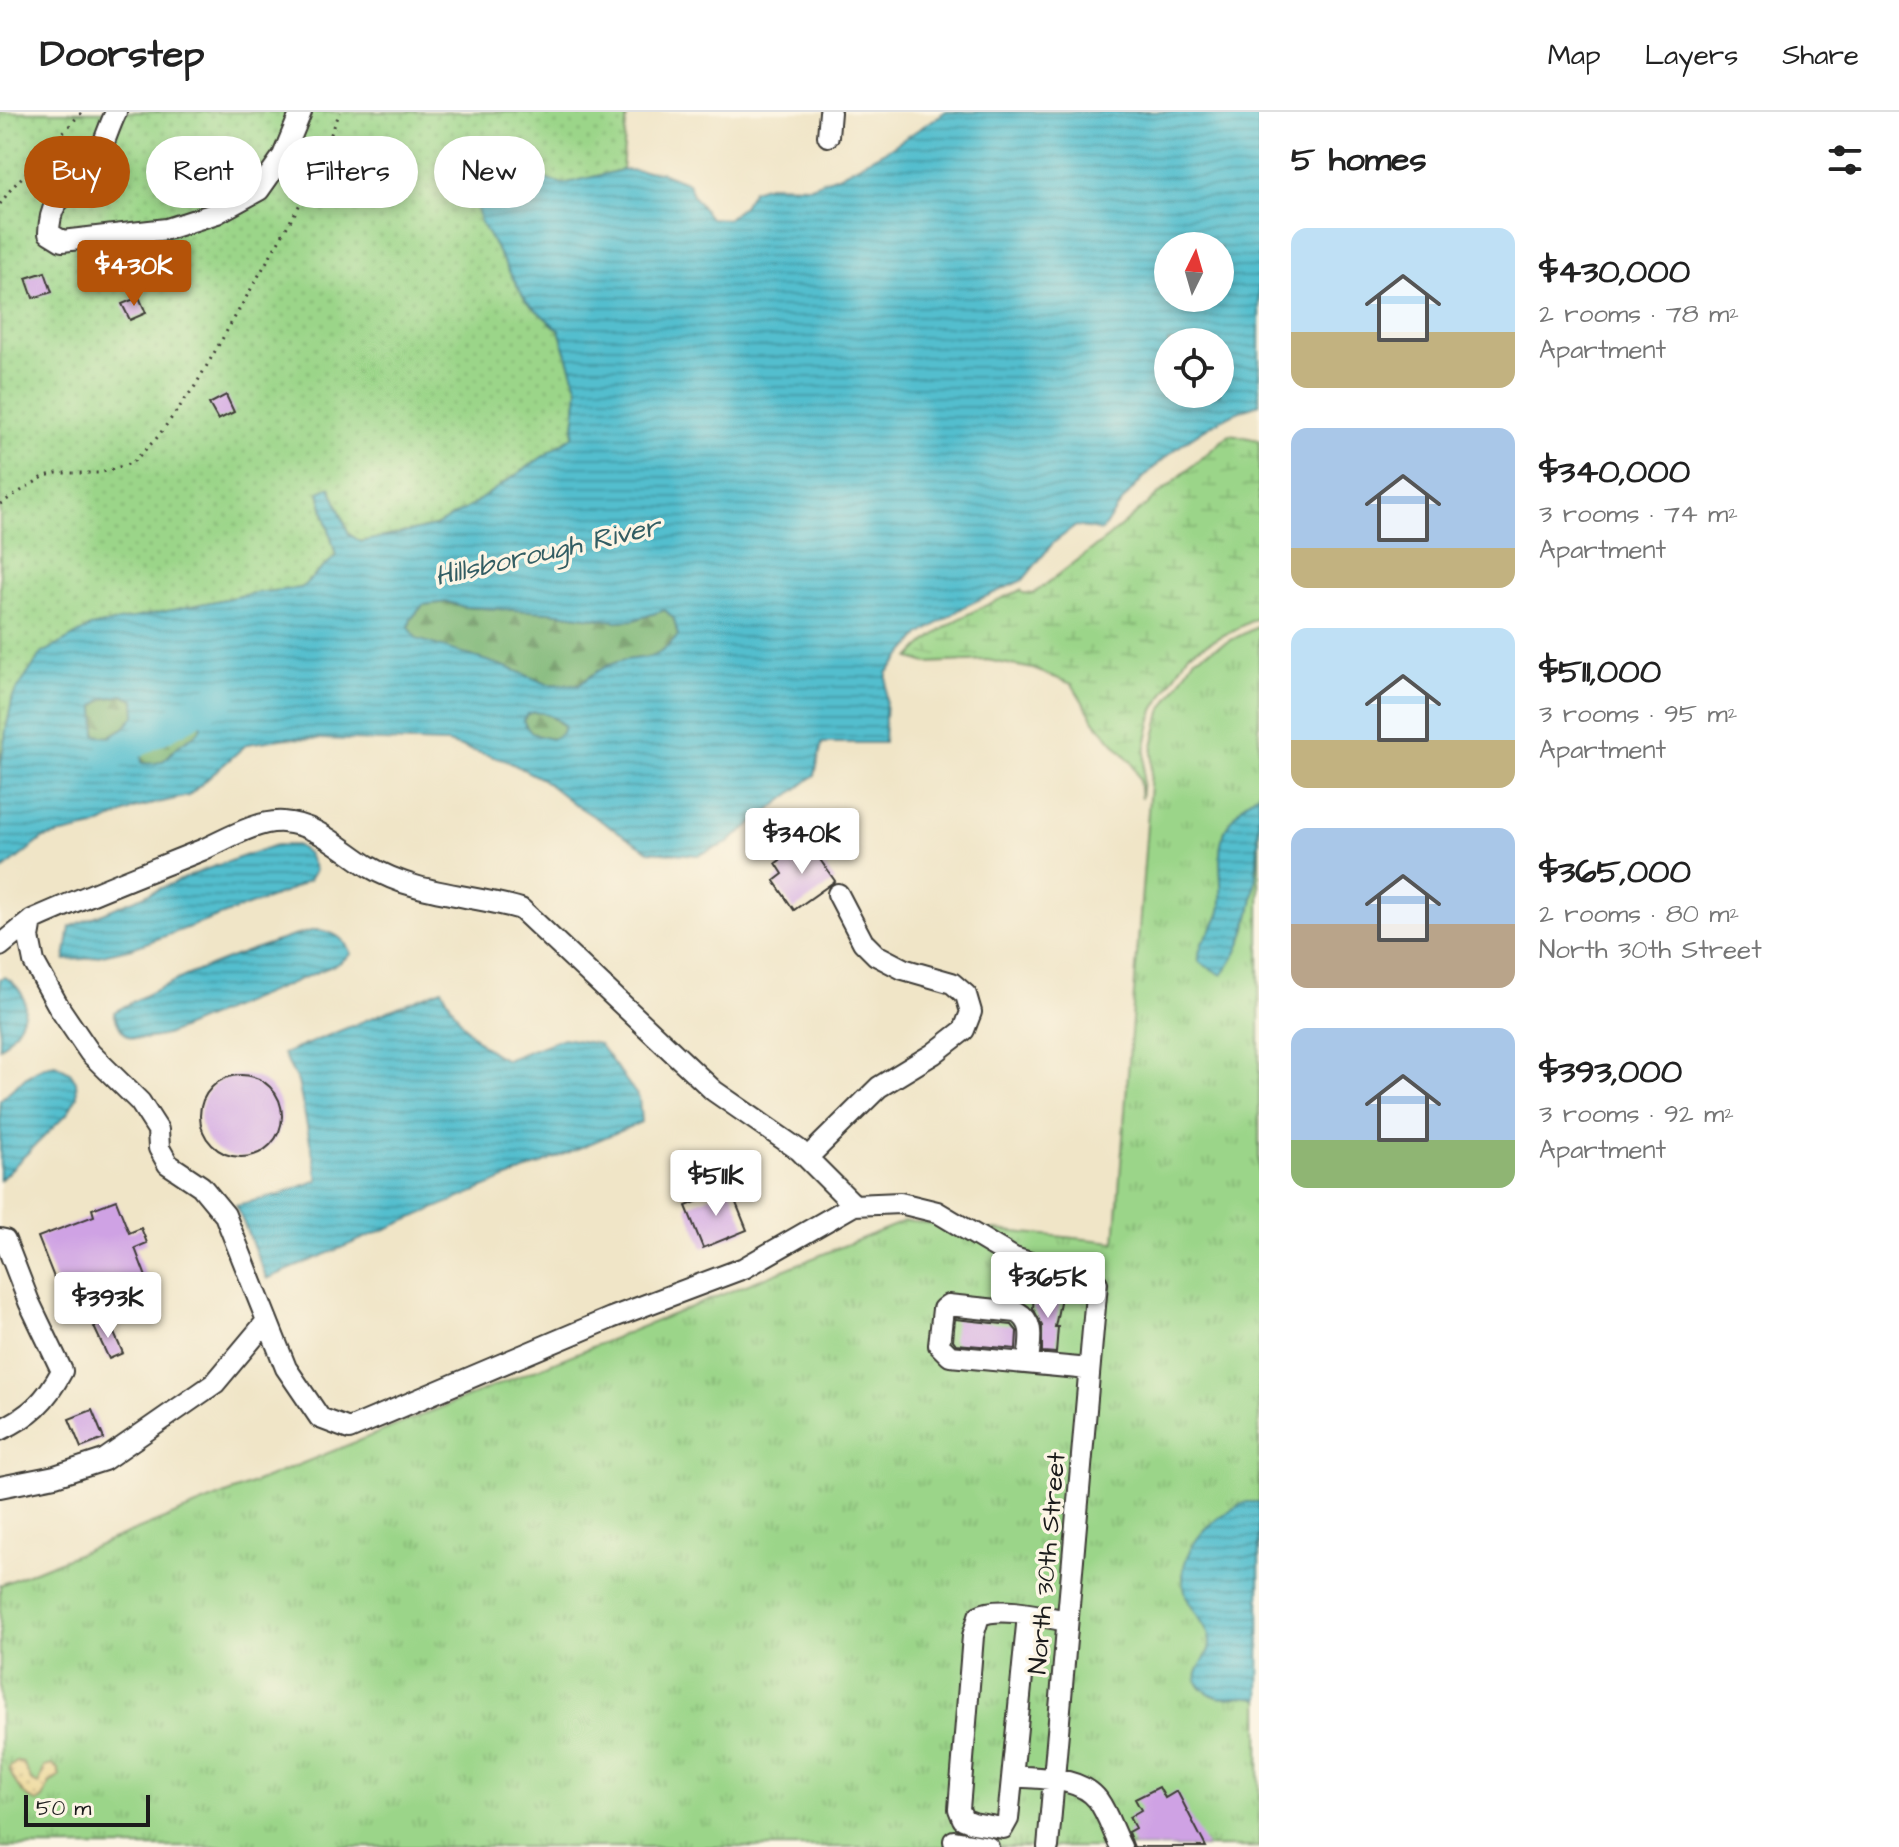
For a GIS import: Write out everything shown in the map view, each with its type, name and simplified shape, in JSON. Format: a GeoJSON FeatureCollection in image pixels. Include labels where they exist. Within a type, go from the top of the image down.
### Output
{"type":"FeatureCollection","features":[{"type":"Feature","properties":{"kind":"street"},"geometry":{"type":"LineString","coordinates":[[116,112],[89,174],[63,194],[49,215],[49,233],[62,241],[167,229],[217,213],[259,190],[283,156],[301,112]]}},
{"type":"Feature","properties":{"kind":"street"},"geometry":{"type":"LineString","coordinates":[[828,136],[830,112]]}},
{"type":"Feature","properties":{"kind":"street"},"geometry":{"type":"LineString","coordinates":[[0,946],[32,920],[144,871],[255,828],[280,821],[304,825],[369,866],[412,887],[521,909],[714,1091],[807,1158],[854,1205],[744,1268],[611,1318],[349,1429],[320,1418],[286,1368],[225,1215],[201,1186],[168,1164],[159,1148],[158,1130],[140,1102],[90,1053],[60,1009],[34,962],[29,937],[32,920]]}},
{"type":"Feature","properties":{"kind":"street"},"geometry":{"type":"LineString","coordinates":[[807,1158],[879,1087],[933,1054],[964,1030],[971,1012],[966,995],[952,983],[903,969],[876,955],[863,942],[838,894]]}},
{"type":"Feature","properties":{"kind":"street","name":"North 30th Street"},"geometry":{"type":"LineString","coordinates":[[854,1205],[900,1203],[937,1212],[1014,1258],[1097,1283],[1048,1847]]}},
{"type":"Feature","properties":{"kind":"street"},"geometry":{"type":"LineString","coordinates":[[0,1239],[5,1240],[29,1302],[62,1371],[53,1389],[27,1417],[0,1430]]}},
{"type":"Feature","properties":{"kind":"street"},"geometry":{"type":"LineString","coordinates":[[1028,1363],[1031,1328],[1026,1318],[1017,1312],[948,1305],[943,1309],[939,1345],[950,1356],[1089,1369]]}},
{"type":"Feature","properties":{"kind":"street"},"geometry":{"type":"LineString","coordinates":[[0,1487],[55,1476],[104,1460],[215,1383],[267,1321]]}},
{"type":"Feature","properties":{"kind":"street"},"geometry":{"type":"LineString","coordinates":[[988,1847],[953,1844],[963,1819],[959,1809],[973,1636],[979,1616],[986,1612],[1067,1621]]}},
{"type":"Feature","properties":{"kind":"street"},"geometry":{"type":"LineString","coordinates":[[963,1819],[1003,1828],[1008,1819],[1028,1615]]}},
{"type":"Feature","properties":{"kind":"street"},"geometry":{"type":"LineString","coordinates":[[1013,1776],[1078,1786],[1096,1797],[1121,1847]]}},
{"type":"Feature","properties":{"kind":"path"},"geometry":{"type":"LineString","coordinates":[[0,204],[82,112]]}},
{"type":"Feature","properties":{"kind":"path"},"geometry":{"type":"LineString","coordinates":[[0,504],[45,476],[100,473],[121,468],[132,463],[149,446],[195,386],[307,192],[340,112]]}},
{"type":"Feature","properties":{"kind":"green space"},"geometry":{"type":"Polygon","coordinates":[[[0,112],[627,112],[622,170],[563,184],[545,179],[545,136],[434,136],[434,208],[527,208],[526,301],[559,330],[578,389],[573,436],[469,507],[435,526],[361,542],[349,534],[330,487],[319,493],[336,556],[301,588],[254,593],[183,608],[6,730],[0,770],[0,112]]]}},
{"type":"Feature","properties":{"kind":"green space"},"geometry":{"type":"Polygon","coordinates":[[[1230,434],[1259,440],[1259,617],[1189,653],[1154,710],[1146,745],[1141,799],[1139,779],[1132,763],[1095,722],[1072,684],[1033,669],[987,660],[927,663],[910,658],[934,635],[976,610],[1021,590],[1033,594],[1107,538],[1230,434]]]}},
{"type":"Feature","properties":{"kind":"green space"},"geometry":{"type":"Polygon","coordinates":[[[448,602],[464,607],[550,612],[616,621],[634,620],[665,610],[674,619],[678,636],[655,655],[606,667],[579,685],[547,684],[509,668],[417,640],[409,627],[411,619],[423,605],[448,602]]]}},
{"type":"Feature","properties":{"kind":"green space"},"geometry":{"type":"Polygon","coordinates":[[[1259,626],[1259,1847],[0,1847],[0,1585],[905,1221],[1115,1242],[1153,746],[1161,712],[1195,658],[1259,626]]]}},
{"type":"Feature","properties":{"kind":"green space"},"geometry":{"type":"Polygon","coordinates":[[[124,695],[135,700],[135,715],[125,727],[108,737],[96,735],[95,706],[103,699],[124,695]]]}},
{"type":"Feature","properties":{"kind":"green space"},"geometry":{"type":"Polygon","coordinates":[[[535,712],[546,713],[564,726],[562,733],[553,739],[531,732],[523,720],[535,712]]]}},
{"type":"Feature","properties":{"kind":"green space"},"geometry":{"type":"Polygon","coordinates":[[[186,716],[199,717],[202,726],[198,732],[162,762],[142,764],[147,737],[160,725],[186,716]]]}},
{"type":"Feature","properties":{"kind":"sand"},"geometry":{"type":"Polygon","coordinates":[[[16,1762],[23,1763],[32,1782],[39,1785],[44,1767],[52,1765],[58,1769],[60,1776],[50,1783],[38,1802],[24,1793],[13,1778],[9,1768],[16,1762]]]}},
{"type":"Feature","properties":{"kind":"water"},"geometry":{"type":"Polygon","coordinates":[[[945,112],[1259,112],[1259,404],[1213,424],[1170,454],[1132,490],[1102,531],[1076,526],[1053,543],[1023,580],[967,605],[920,635],[887,673],[884,743],[822,743],[815,775],[726,844],[698,855],[649,851],[574,804],[542,779],[507,761],[448,743],[287,738],[247,744],[188,796],[136,808],[94,827],[44,838],[0,872],[0,770],[6,730],[13,696],[41,654],[90,627],[254,593],[301,588],[336,556],[319,492],[330,487],[349,534],[361,542],[435,526],[469,507],[573,436],[578,389],[559,330],[526,301],[480,221],[477,208],[545,208],[545,179],[563,184],[622,170],[661,172],[688,183],[710,218],[727,219],[743,206],[753,190],[768,185],[810,186],[838,176],[887,150],[945,112]],[[448,602],[423,605],[411,619],[409,627],[417,639],[509,668],[547,684],[579,685],[612,664],[655,655],[678,636],[674,619],[665,610],[634,620],[616,621],[550,612],[464,607],[448,602]],[[123,695],[103,699],[95,706],[96,735],[109,737],[125,727],[135,715],[134,700],[123,695]],[[535,712],[523,720],[525,725],[538,736],[552,739],[562,733],[564,726],[551,716],[535,712]],[[186,716],[160,726],[147,737],[142,763],[162,761],[196,734],[202,726],[199,717],[186,716]]]}},
{"type":"Feature","properties":{"kind":"water"},"geometry":{"type":"Polygon","coordinates":[[[1259,792],[1257,864],[1250,913],[1234,957],[1222,975],[1199,962],[1199,954],[1220,911],[1222,839],[1236,813],[1259,792]]]}},
{"type":"Feature","properties":{"kind":"water"},"geometry":{"type":"Polygon","coordinates":[[[276,845],[297,845],[308,854],[315,870],[309,880],[286,892],[132,948],[85,959],[65,960],[70,927],[204,870],[276,845]]]}},
{"type":"Feature","properties":{"kind":"water"},"geometry":{"type":"Polygon","coordinates":[[[315,930],[337,936],[351,954],[339,963],[166,1035],[132,1038],[117,1022],[114,1012],[161,987],[238,955],[315,930]]]}},
{"type":"Feature","properties":{"kind":"water"},"geometry":{"type":"Polygon","coordinates":[[[5,977],[16,985],[25,1003],[16,1030],[0,1048],[0,979],[5,977]]]}},
{"type":"Feature","properties":{"kind":"water"},"geometry":{"type":"Polygon","coordinates":[[[442,989],[454,1011],[476,1039],[506,1060],[563,1038],[599,1044],[639,1098],[641,1122],[267,1279],[236,1205],[279,1195],[318,1180],[298,1082],[283,1054],[442,989]]]}},
{"type":"Feature","properties":{"kind":"water"},"geometry":{"type":"Polygon","coordinates":[[[55,1064],[70,1072],[76,1081],[77,1097],[67,1114],[0,1180],[0,1100],[32,1073],[55,1064]]]}},
{"type":"Feature","properties":{"kind":"water"},"geometry":{"type":"Polygon","coordinates":[[[1247,1502],[1259,1502],[1259,1699],[1223,1698],[1202,1688],[1196,1677],[1210,1644],[1204,1625],[1188,1601],[1183,1579],[1185,1564],[1198,1538],[1220,1517],[1247,1502]]]}},
{"type":"Feature","properties":{"kind":"building"},"geometry":{"type":"Polygon","coordinates":[[[45,272],[52,292],[33,298],[26,278],[45,272]]]}},
{"type":"Feature","properties":{"kind":"building"},"geometry":{"type":"Polygon","coordinates":[[[139,297],[146,313],[130,320],[122,304],[139,297]]]}},
{"type":"Feature","properties":{"kind":"building"},"geometry":{"type":"Polygon","coordinates":[[[226,395],[234,412],[218,420],[209,404],[226,395]]]}},
{"type":"Feature","properties":{"kind":"building"},"geometry":{"type":"Polygon","coordinates":[[[807,841],[835,881],[794,910],[774,881],[783,874],[776,863],[807,841]]]}},
{"type":"Feature","properties":{"kind":"building"},"geometry":{"type":"Polygon","coordinates":[[[241,1075],[257,1078],[270,1087],[279,1100],[282,1116],[279,1132],[270,1145],[257,1154],[241,1157],[225,1154],[212,1145],[203,1132],[200,1116],[203,1100],[212,1087],[225,1078],[241,1075]]]}},
{"type":"Feature","properties":{"kind":"building"},"geometry":{"type":"Polygon","coordinates":[[[730,1188],[747,1230],[703,1248],[686,1206],[730,1188]]]}},
{"type":"Feature","properties":{"kind":"building"},"geometry":{"type":"Polygon","coordinates":[[[116,1200],[129,1233],[141,1228],[147,1243],[135,1248],[146,1277],[66,1308],[38,1237],[94,1216],[92,1209],[116,1200]]]}},
{"type":"Feature","properties":{"kind":"building"},"geometry":{"type":"Polygon","coordinates":[[[1034,1295],[1061,1297],[1055,1327],[1058,1327],[1056,1353],[1042,1352],[1042,1326],[1033,1308],[1034,1295]]]}},
{"type":"Feature","properties":{"kind":"building"},"geometry":{"type":"Polygon","coordinates":[[[955,1319],[1012,1325],[1017,1331],[1016,1349],[956,1344],[953,1340],[955,1319]]]}},
{"type":"Feature","properties":{"kind":"building"},"geometry":{"type":"Polygon","coordinates":[[[108,1320],[123,1353],[109,1359],[94,1327],[108,1320]]]}},
{"type":"Feature","properties":{"kind":"building"},"geometry":{"type":"Polygon","coordinates":[[[92,1410],[104,1439],[81,1448],[69,1419],[92,1410]]]}},
{"type":"Feature","properties":{"kind":"building"},"geometry":{"type":"Polygon","coordinates":[[[1159,1787],[1165,1798],[1177,1791],[1206,1847],[1134,1847],[1128,1832],[1135,1828],[1129,1817],[1141,1810],[1135,1799],[1159,1787]]]}},
{"type":"Feature","properties":{"kind":"waterway","name":"Hillsborough River"},"geometry":{"type":"LineString","coordinates":[[109,757],[222,696]]}}]}
